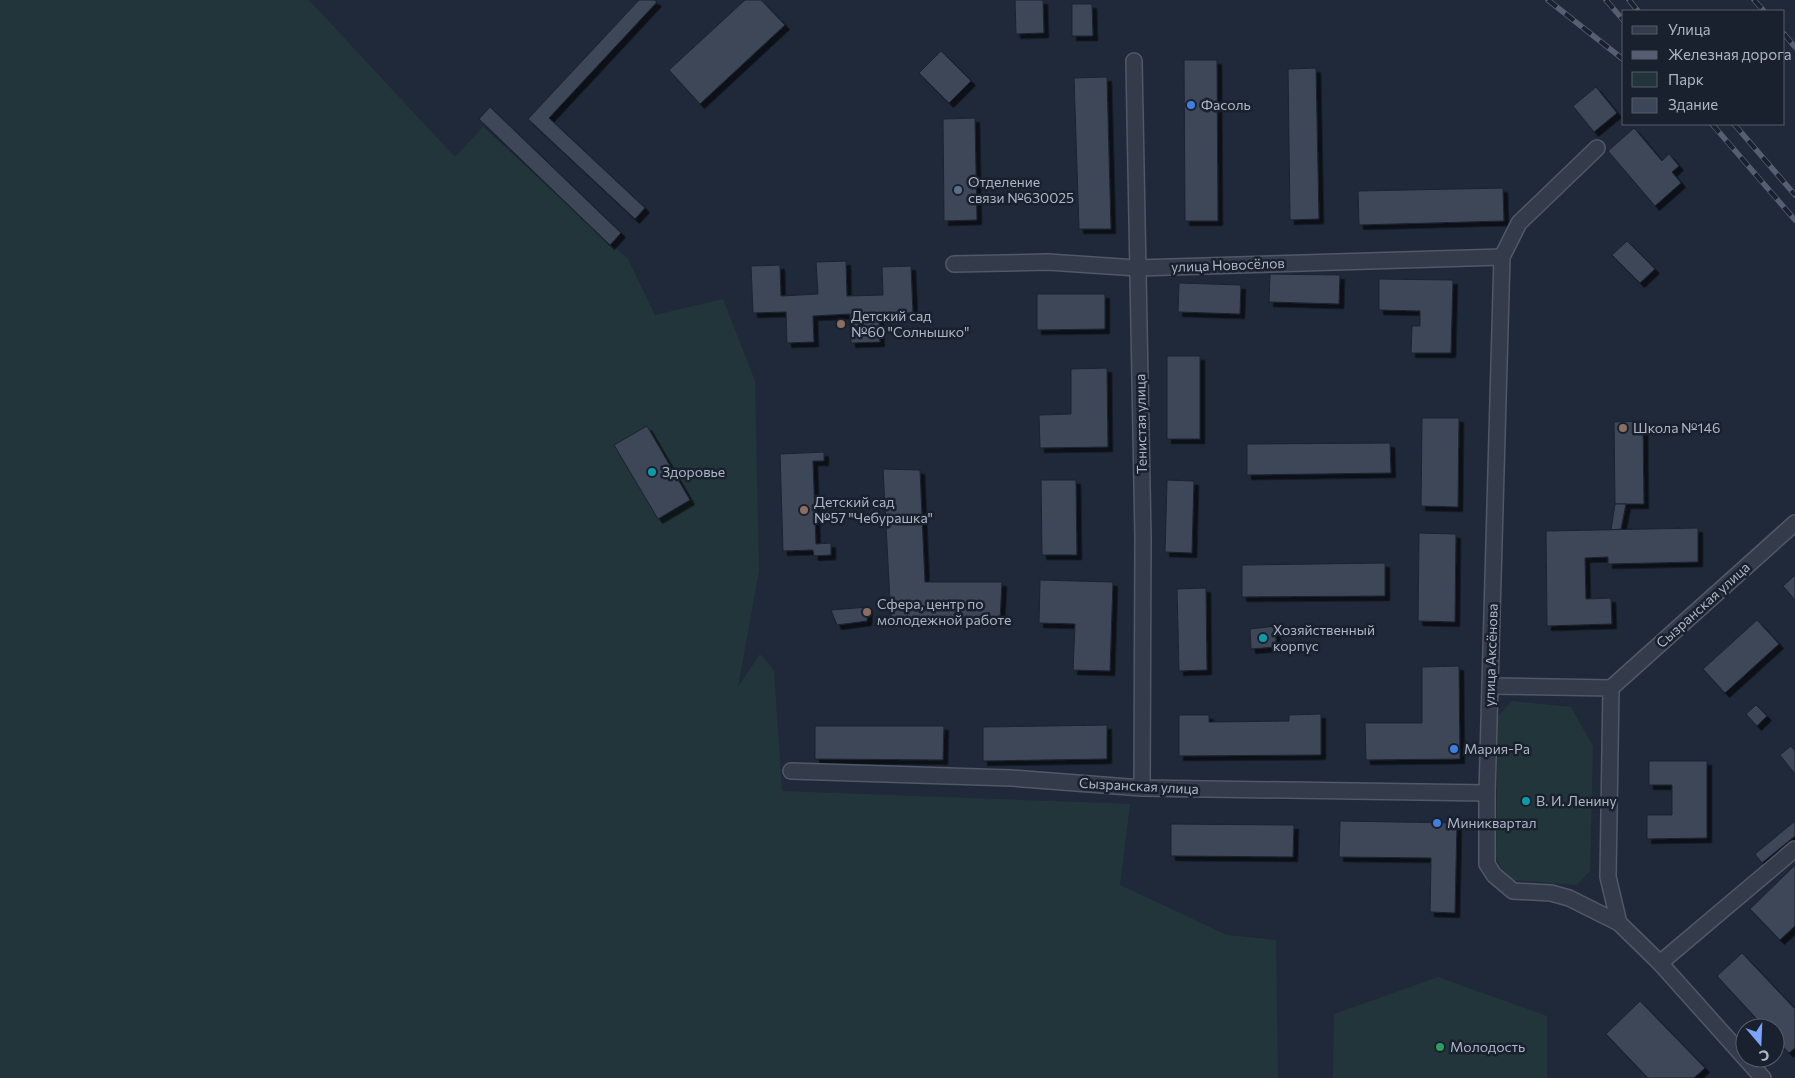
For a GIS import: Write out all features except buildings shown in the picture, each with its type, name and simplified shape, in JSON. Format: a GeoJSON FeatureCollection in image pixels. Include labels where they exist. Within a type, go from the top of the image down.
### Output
{"type":"FeatureCollection","features":[{"type":"Feature","properties":{"kind":"street","name":"Тенистая улица"},"geometry":{"type":"LineString","coordinates":[[1134,61],[1143,538],[1142,788]]}},
{"type":"Feature","properties":{"kind":"street","name":"улица Аксёнова"},"geometry":{"type":"LineString","coordinates":[[1597,148],[1519,223],[1502,257],[1487,793],[1487,864],[1494,876],[1512,891],[1551,892],[1619,922],[1660,963],[1735,1047]]}},
{"type":"Feature","properties":{"kind":"street","name":"улица Новосёлов"},"geometry":{"type":"LineString","coordinates":[[954,264],[1048,262],[1137,268],[1502,257]]}},
{"type":"Feature","properties":{"kind":"street","name":"Сызранская улица"},"geometry":{"type":"LineString","coordinates":[[1611,688],[1795,523]]}},
{"type":"Feature","properties":{"kind":"street"},"geometry":{"type":"LineString","coordinates":[[1490,686],[1611,688],[1608,878],[1619,922]]}},
{"type":"Feature","properties":{"kind":"street","name":"Сызранская улица"},"geometry":{"type":"LineString","coordinates":[[791,771],[1011,778],[1142,788],[1487,793]]}},
{"type":"Feature","properties":{"kind":"street"},"geometry":{"type":"LineString","coordinates":[[1660,963],[1795,849]]}},
{"type":"Feature","properties":{"kind":"street","name":"улица Аксёнова"},"geometry":{"type":"LineString","coordinates":[[1754,1068],[1763,1078]]}},
{"type":"Feature","properties":{"kind":"green space"},"geometry":{"type":"Polygon","coordinates":[[[0,0],[309,0],[455,157],[483,127],[628,259],[655,315],[723,299],[755,381],[759,571],[738,687],[760,654],[774,670],[782,791],[1130,804],[1120,885],[1227,935],[1276,940],[1278,1078],[0,1078],[0,0]]]}},
{"type":"Feature","properties":{"kind":"green space"},"geometry":{"type":"Polygon","coordinates":[[[1512,701],[1571,707],[1593,746],[1590,871],[1577,885],[1514,880],[1502,869],[1496,857],[1498,716],[1512,701]]]}},
{"type":"Feature","properties":{"kind":"green space","name":"Молодость"},"geometry":{"type":"Polygon","coordinates":[[[1438,977],[1547,1016],[1547,1078],[1333,1078],[1334,1014],[1438,977]]]}},
{"type":"Feature","properties":{"kind":"railway"},"geometry":{"type":"LineString","coordinates":[[1548,0],[1622,58]]}},
{"type":"Feature","properties":{"kind":"railway"},"geometry":{"type":"LineString","coordinates":[[1606,0],[1622,19]]}},
{"type":"Feature","properties":{"kind":"railway"},"geometry":{"type":"LineString","coordinates":[[1629,0],[1637,10]]}},
{"type":"Feature","properties":{"kind":"railway"},"geometry":{"type":"LineString","coordinates":[[1754,0],[1763,10]]}},
{"type":"Feature","properties":{"kind":"railway"},"geometry":{"type":"LineString","coordinates":[[1785,35],[1795,47]]}},
{"type":"Feature","properties":{"kind":"railway"},"geometry":{"type":"LineString","coordinates":[[1713,125],[1795,220]]}},
{"type":"Feature","properties":{"kind":"railway"},"geometry":{"type":"LineString","coordinates":[[1735,125],[1795,195]]}},
{"type":"Feature","properties":{"kind":"place","name":"Фасоль"},"geometry":{"type":"Point","coordinates":[1191,105]}},
{"type":"Feature","properties":{"kind":"place","name":"Отделение связи №630025"},"geometry":{"type":"Point","coordinates":[958,190]}},
{"type":"Feature","properties":{"kind":"place","name":"Детский сад №60 \"Солнышко\""},"geometry":{"type":"Point","coordinates":[841,324]}},
{"type":"Feature","properties":{"kind":"place","name":"Школа №146"},"geometry":{"type":"Point","coordinates":[1623,428]}},
{"type":"Feature","properties":{"kind":"place","name":"Здоровье"},"geometry":{"type":"Point","coordinates":[652,472]}},
{"type":"Feature","properties":{"kind":"place","name":"Детский сад №57 \"Чебурашка\""},"geometry":{"type":"Point","coordinates":[804,510]}},
{"type":"Feature","properties":{"kind":"place","name":"Сфера, центр по молодежной работе"},"geometry":{"type":"Point","coordinates":[867,612]}},
{"type":"Feature","properties":{"kind":"place","name":"Хозяйственный корпус"},"geometry":{"type":"Point","coordinates":[1263,638]}},
{"type":"Feature","properties":{"kind":"place","name":"Мария-Ра"},"geometry":{"type":"Point","coordinates":[1454,749]}},
{"type":"Feature","properties":{"kind":"place","name":"В. И. Ленину"},"geometry":{"type":"Point","coordinates":[1526,801]}},
{"type":"Feature","properties":{"kind":"place","name":"Миниквартал"},"geometry":{"type":"Point","coordinates":[1437,823]}},
{"type":"Feature","properties":{"kind":"place","name":"Молодость"},"geometry":{"type":"Point","coordinates":[1440,1047]}}]}
